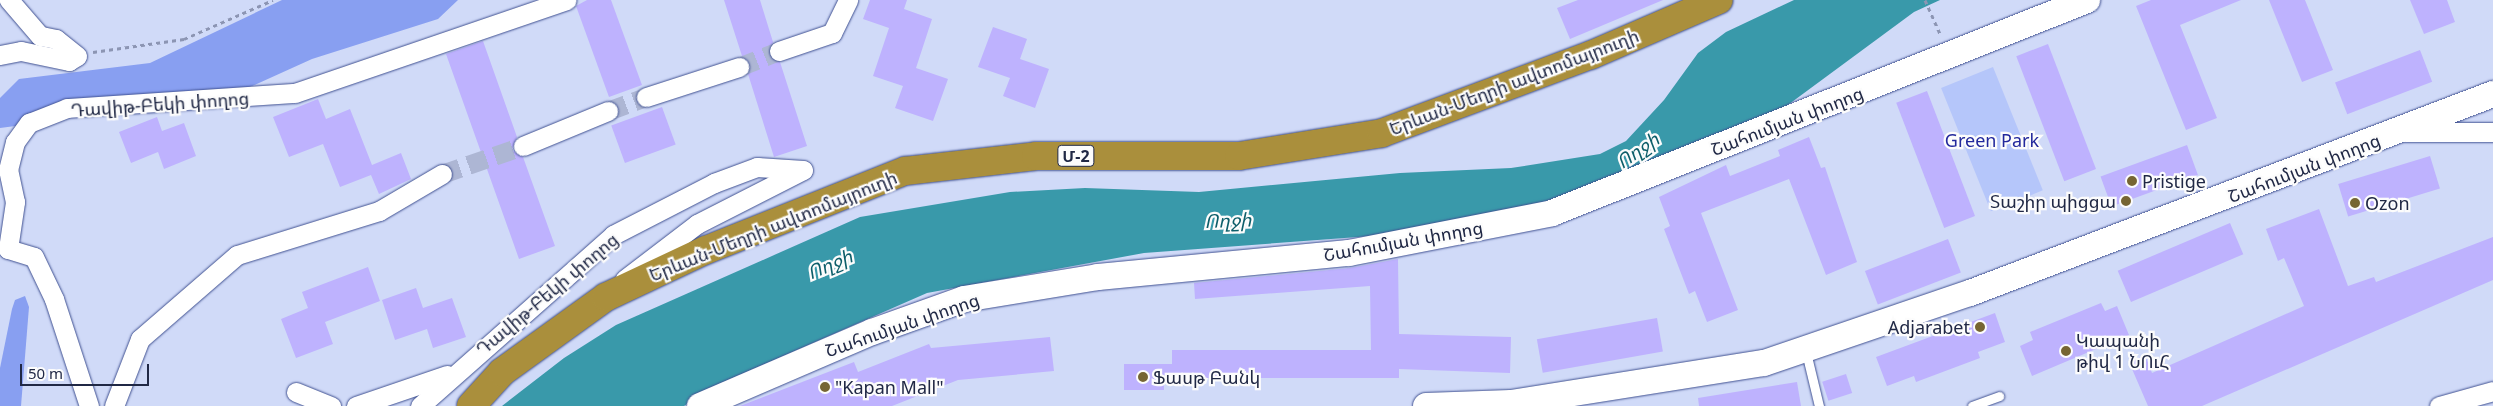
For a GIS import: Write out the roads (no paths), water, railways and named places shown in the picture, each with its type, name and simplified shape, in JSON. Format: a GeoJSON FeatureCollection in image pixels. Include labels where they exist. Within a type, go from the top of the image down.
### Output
{"type":"FeatureCollection","features":[{"type":"Feature","properties":{"kind":"highway","name":"Երևան-Մեղրի ավտոմայրուղի"},"geometry":{"type":"LineString","coordinates":[[471,406],[502,372],[606,297],[706,250],[905,171],[1036,156],[1239,156],[1382,133],[1582,59],[1719,0]]}},
{"type":"Feature","properties":{"kind":"street"},"geometry":{"type":"LineString","coordinates":[[0,55],[21,51],[68,61],[77,56],[56,39],[40,36],[10,0]]}},
{"type":"Feature","properties":{"kind":"street","name":"Դավիթ-Բեկի փողոց"},"geometry":{"type":"LineString","coordinates":[[4,254],[15,202],[8,170],[15,142],[30,123],[67,108],[295,93],[567,0]]}},
{"type":"Feature","properties":{"kind":"street"},"geometry":{"type":"LineString","coordinates":[[779,51],[832,33],[848,0]]}},
{"type":"Feature","properties":{"kind":"street","name":"Շահումյան փողոց"},"geometry":{"type":"LineString","coordinates":[[700,406],[872,332],[964,300],[1098,277],[1348,252],[1552,213],[2087,0]]}},
{"type":"Feature","properties":{"kind":"street"},"geometry":{"type":"LineString","coordinates":[[646,97],[739,67]]}},
{"type":"Feature","properties":{"kind":"street"},"geometry":{"type":"LineString","coordinates":[[2399,132],[2493,94]]}},
{"type":"Feature","properties":{"kind":"street"},"geometry":{"type":"LineString","coordinates":[[522,146],[608,111]]}},
{"type":"Feature","properties":{"kind":"street","name":"Շահումյան փողոց"},"geometry":{"type":"LineString","coordinates":[[1426,406],[1511,403],[1764,363],[1970,293],[2399,132],[2493,132]]}},
{"type":"Feature","properties":{"kind":"street","name":"Դավիթ-Բեկի փողոց"},"geometry":{"type":"LineString","coordinates":[[420,406],[451,374],[613,234],[714,183],[757,167],[803,170],[697,224],[606,297]]}},
{"type":"Feature","properties":{"kind":"street"},"geometry":{"type":"LineString","coordinates":[[114,406],[140,339],[230,260],[378,211],[442,174]]}},
{"type":"Feature","properties":{"kind":"street"},"geometry":{"type":"LineString","coordinates":[[0,226],[4,254],[34,257],[54,299],[89,406]]}},
{"type":"Feature","properties":{"kind":"street"},"geometry":{"type":"LineString","coordinates":[[356,406],[451,374]]}},
{"type":"Feature","properties":{"kind":"street"},"geometry":{"type":"LineString","coordinates":[[2439,406],[2493,391]]}},
{"type":"Feature","properties":{"kind":"street"},"geometry":{"type":"LineString","coordinates":[[296,392],[331,406]]}},
{"type":"Feature","properties":{"kind":"lane"},"geometry":{"type":"LineString","coordinates":[[1805,349],[1819,406]]}},
{"type":"Feature","properties":{"kind":"lane"},"geometry":{"type":"LineString","coordinates":[[1972,406],[1999,396]]}},
{"type":"Feature","properties":{"kind":"water","name":"Ողջի"},"geometry":{"type":"Polygon","coordinates":[[[1794,0],[1940,0],[1914,12],[1773,116],[1596,186],[1520,209],[1385,235],[1144,253],[927,293],[719,384],[684,406],[502,406],[564,358],[616,325],[860,217],[1010,192],[1085,188],[1199,192],[1400,173],[1511,168],[1600,154],[1626,141],[1664,100],[1698,53],[1726,32],[1794,0]]]}},
{"type":"Feature","properties":{"kind":"tunnel"},"geometry":{"type":"LineString","coordinates":[[739,67],[779,51]]}},
{"type":"Feature","properties":{"kind":"tunnel"},"geometry":{"type":"LineString","coordinates":[[608,111],[646,97]]}},
{"type":"Feature","properties":{"kind":"tunnel"},"geometry":{"type":"LineString","coordinates":[[442,174],[523,146]]}},
{"type":"Feature","properties":{"kind":"place","name":"Pristige"},"geometry":{"type":"Point","coordinates":[2132,181]}},
{"type":"Feature","properties":{"kind":"place","name":"Տաշիր պիցցա"},"geometry":{"type":"Point","coordinates":[2126,201]}},
{"type":"Feature","properties":{"kind":"place","name":"Ozon"},"geometry":{"type":"Point","coordinates":[2355,203]}},
{"type":"Feature","properties":{"kind":"place","name":"Adjarabet"},"geometry":{"type":"Point","coordinates":[1980,327]}},
{"type":"Feature","properties":{"kind":"place","name":"Կապանի թիվ 1 ՆՈւՀ"},"geometry":{"type":"Point","coordinates":[2066,351]}},
{"type":"Feature","properties":{"kind":"place","name":"Ֆասթ Բանկ"},"geometry":{"type":"Point","coordinates":[1143,377]}},
{"type":"Feature","properties":{"kind":"place","name":"\"Kapan Mall\""},"geometry":{"type":"Point","coordinates":[825,387]}},
{"type":"Feature","properties":{"kind":"park label","name":"Green Park"},"geometry":{"type":"Point","coordinates":[1992,140]}}]}
